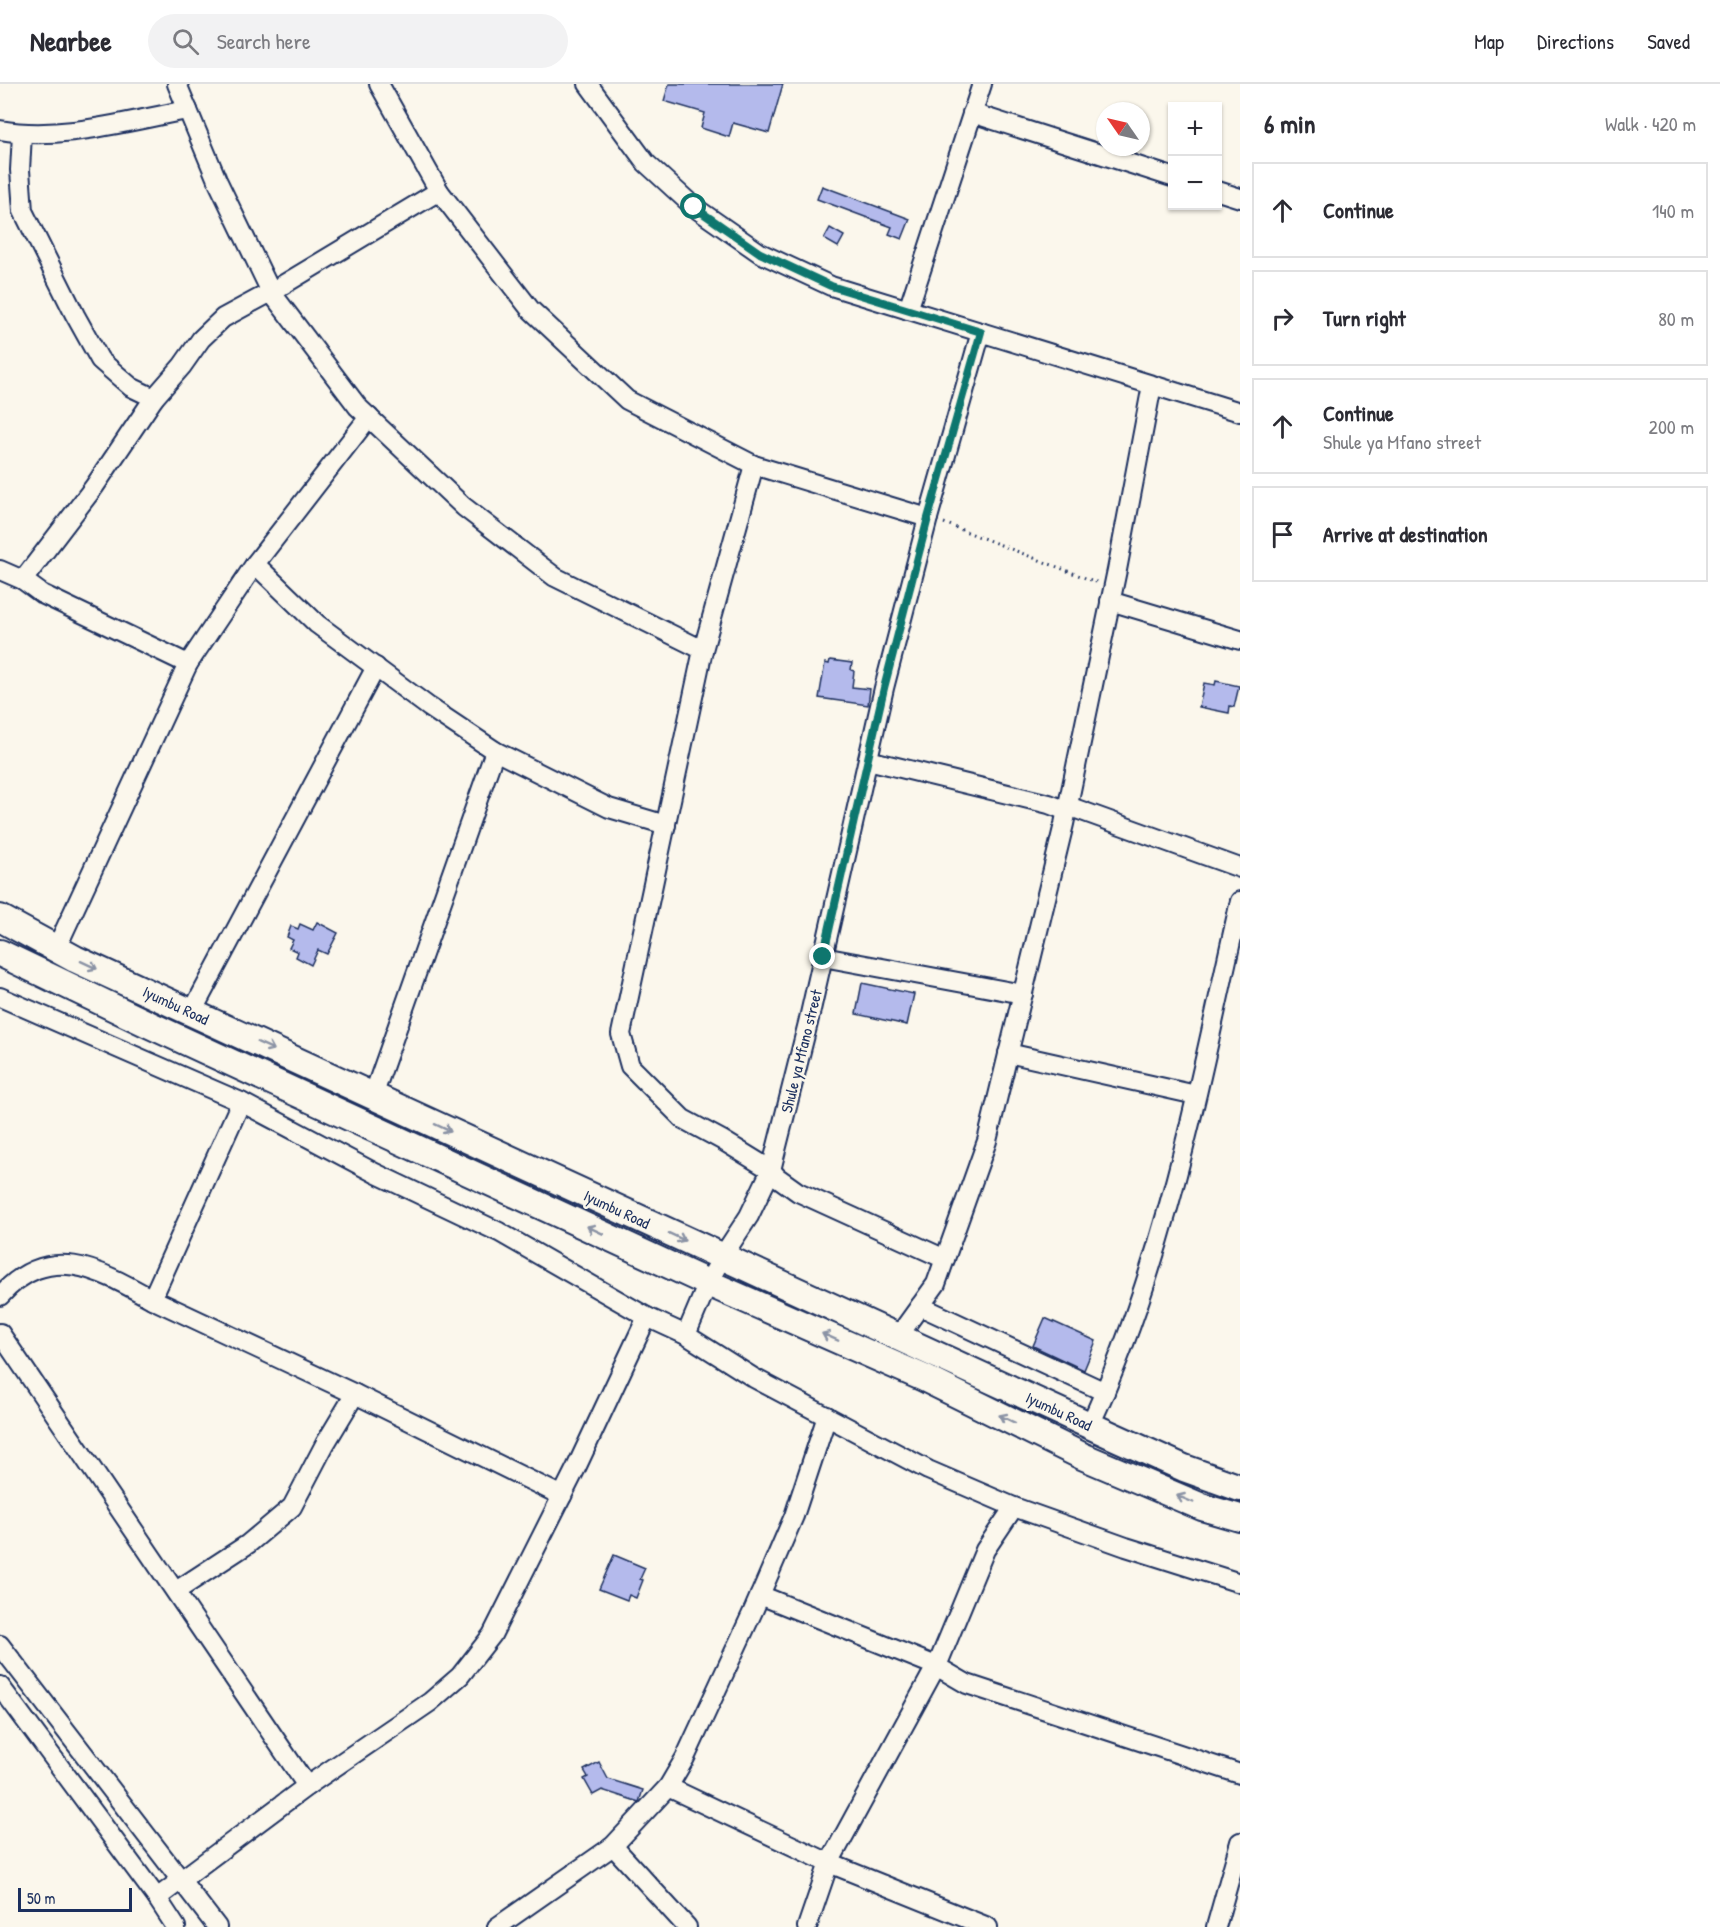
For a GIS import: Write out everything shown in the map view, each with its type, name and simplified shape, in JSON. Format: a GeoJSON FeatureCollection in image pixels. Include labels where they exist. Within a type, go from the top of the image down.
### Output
{"type":"FeatureCollection","features":[{"type":"Feature","properties":{"kind":"main road","name":"Iyumbu Road"},"geometry":{"type":"LineString","coordinates":[[0,918],[56,949],[897,1338],[1184,1468],[1240,1488]]}},
{"type":"Feature","properties":{"kind":"main road","name":"Iyumbu Road"},"geometry":{"type":"LineString","coordinates":[[0,953],[160,1030],[708,1283],[924,1378],[1082,1456],[1202,1507],[1240,1518]]}},
{"type":"Feature","properties":{"kind":"street"},"geometry":{"type":"LineString","coordinates":[[177,84],[217,180],[271,292],[358,407],[464,507],[555,577],[703,650]]}},
{"type":"Feature","properties":{"kind":"street"},"geometry":{"type":"LineString","coordinates":[[379,84],[439,191],[530,309],[627,400],[754,465],[928,518]]}},
{"type":"Feature","properties":{"kind":"street"},"geometry":{"type":"LineString","coordinates":[[588,84],[646,163],[694,207],[760,253],[831,286],[1240,412]]}},
{"type":"Feature","properties":{"kind":"street"},"geometry":{"type":"LineString","coordinates":[[908,310],[982,84]]}},
{"type":"Feature","properties":{"kind":"street"},"geometry":{"type":"LineString","coordinates":[[0,130],[22,134],[85,129],[188,110]]}},
{"type":"Feature","properties":{"kind":"street"},"geometry":{"type":"LineString","coordinates":[[972,113],[1168,175]]}},
{"type":"Feature","properties":{"kind":"street"},"geometry":{"type":"LineString","coordinates":[[22,134],[20,170],[23,211],[100,360],[131,387],[154,398]]}},
{"type":"Feature","properties":{"kind":"street"},"geometry":{"type":"LineString","coordinates":[[23,580],[94,487],[154,398],[182,366],[201,339],[223,318],[271,292],[439,191]]}},
{"type":"Feature","properties":{"kind":"street"},"geometry":{"type":"LineString","coordinates":[[1222,192],[1240,198]]}},
{"type":"Feature","properties":{"kind":"street","name":"Shule ya Mfano street"},"geometry":{"type":"LineString","coordinates":[[686,1335],[708,1283],[749,1216],[771,1170],[928,518],[981,332]]}},
{"type":"Feature","properties":{"kind":"street"},"geometry":{"type":"LineString","coordinates":[[897,1338],[936,1284],[987,1141],[1067,809],[1152,385]]}},
{"type":"Feature","properties":{"kind":"street"},"geometry":{"type":"LineString","coordinates":[[56,949],[188,664],[255,564],[369,417]]}},
{"type":"Feature","properties":{"kind":"street"},"geometry":{"type":"LineString","coordinates":[[754,465],[703,650],[621,1034],[630,1066],[683,1119],[771,1170],[798,1192],[945,1260]]}},
{"type":"Feature","properties":{"kind":"street"},"geometry":{"type":"LineString","coordinates":[[255,564],[317,624],[429,707],[495,751],[609,808],[666,825]]}},
{"type":"Feature","properties":{"kind":"street"},"geometry":{"type":"LineString","coordinates":[[0,570],[23,580],[42,594],[188,664]]}},
{"type":"Feature","properties":{"kind":"street"},"geometry":{"type":"LineString","coordinates":[[1110,601],[1240,640]]}},
{"type":"Feature","properties":{"kind":"street"},"geometry":{"type":"LineString","coordinates":[[192,1012],[376,667]]}},
{"type":"Feature","properties":{"kind":"street"},"geometry":{"type":"LineString","coordinates":[[373,1096],[495,751]]}},
{"type":"Feature","properties":{"kind":"street"},"geometry":{"type":"LineString","coordinates":[[868,760],[1067,809],[1240,868]]}},
{"type":"Feature","properties":{"kind":"street"},"geometry":{"type":"LineString","coordinates":[[1090,1425],[1130,1332],[1174,1190],[1240,901]]}},
{"type":"Feature","properties":{"kind":"street"},"geometry":{"type":"LineString","coordinates":[[823,957],[1023,994]]}},
{"type":"Feature","properties":{"kind":"street"},"geometry":{"type":"LineString","coordinates":[[0,997],[241,1102],[375,1173],[499,1232],[647,1317],[686,1335],[754,1378],[928,1470],[1014,1507],[1126,1547],[1240,1583]]}},
{"type":"Feature","properties":{"kind":"street"},"geometry":{"type":"LineString","coordinates":[[1008,1053],[1196,1095]]}},
{"type":"Feature","properties":{"kind":"street"},"geometry":{"type":"LineString","coordinates":[[152,1299],[241,1102]]}},
{"type":"Feature","properties":{"kind":"street"},"geometry":{"type":"LineString","coordinates":[[0,1296],[10,1285],[40,1267],[76,1266],[106,1274],[152,1299],[355,1394],[562,1496]]}},
{"type":"Feature","properties":{"kind":"street"},"geometry":{"type":"LineString","coordinates":[[920,1306],[1105,1392]]}},
{"type":"Feature","properties":{"kind":"street"},"geometry":{"type":"LineString","coordinates":[[157,1898],[307,1786],[430,1702],[460,1676],[492,1635],[562,1496],[647,1317]]}},
{"type":"Feature","properties":{"kind":"street"},"geometry":{"type":"LineString","coordinates":[[0,1333],[307,1786]]}},
{"type":"Feature","properties":{"kind":"street"},"geometry":{"type":"LineString","coordinates":[[176,1591],[248,1544],[292,1507],[325,1443],[355,1394]]}},
{"type":"Feature","properties":{"kind":"street"},"geometry":{"type":"LineString","coordinates":[[497,1927],[612,1846],[668,1787],[685,1758],[794,1516],[827,1416]]}},
{"type":"Feature","properties":{"kind":"street"},"geometry":{"type":"LineString","coordinates":[[807,1927],[829,1863],[936,1666],[985,1550],[1014,1507]]}},
{"type":"Feature","properties":{"kind":"street"},"geometry":{"type":"LineString","coordinates":[[760,1595],[936,1666],[967,1684],[1240,1774]]}},
{"type":"Feature","properties":{"kind":"street"},"geometry":{"type":"LineString","coordinates":[[0,1645],[217,1927]]}},
{"type":"Feature","properties":{"kind":"street"},"geometry":{"type":"LineString","coordinates":[[0,1686],[176,1927]]}},
{"type":"Feature","properties":{"kind":"street"},"geometry":{"type":"LineString","coordinates":[[668,1787],[829,1863],[988,1927]]}},
{"type":"Feature","properties":{"kind":"street"},"geometry":{"type":"LineString","coordinates":[[1216,1927],[1240,1842]]}},
{"type":"Feature","properties":{"kind":"street"},"geometry":{"type":"LineString","coordinates":[[612,1846],[687,1927]]}},
{"type":"Feature","properties":{"kind":"path"},"geometry":{"type":"LineString","coordinates":[[928,518],[1000,543],[1096,582],[1110,601]]}},
{"type":"Feature","properties":{"kind":"building"},"geometry":{"type":"Polygon","coordinates":[[[669,84],[783,84],[769,133],[733,123],[729,137],[701,128],[705,113],[664,101],[669,84]]]}},
{"type":"Feature","properties":{"kind":"building"},"geometry":{"type":"Polygon","coordinates":[[[822,186],[910,219],[902,239],[889,234],[892,227],[817,199],[822,186]]]}},
{"type":"Feature","properties":{"kind":"building"},"geometry":{"type":"Polygon","coordinates":[[[830,228],[844,236],[838,247],[824,239],[830,228]]]}},
{"type":"Feature","properties":{"kind":"building"},"geometry":{"type":"Polygon","coordinates":[[[830,660],[852,663],[851,670],[854,671],[852,687],[870,689],[868,705],[819,698],[825,663],[829,664],[830,660]]]}},
{"type":"Feature","properties":{"kind":"building"},"geometry":{"type":"Polygon","coordinates":[[[1216,681],[1239,686],[1234,707],[1230,706],[1229,713],[1199,707],[1204,683],[1215,685],[1216,681]]]}},
{"type":"Feature","properties":{"kind":"building"},"geometry":{"type":"Polygon","coordinates":[[[317,922],[338,933],[327,954],[318,950],[311,965],[296,957],[298,952],[289,948],[293,940],[287,937],[291,926],[298,929],[300,924],[313,930],[317,922]]]}},
{"type":"Feature","properties":{"kind":"building"},"geometry":{"type":"Polygon","coordinates":[[[862,983],[914,994],[907,1025],[856,1014],[862,983]]]}},
{"type":"Feature","properties":{"kind":"building"},"geometry":{"type":"Polygon","coordinates":[[[1045,1318],[1096,1341],[1084,1370],[1033,1346],[1045,1318]]]}},
{"type":"Feature","properties":{"kind":"building"},"geometry":{"type":"Polygon","coordinates":[[[614,1555],[645,1568],[636,1598],[629,1595],[627,1600],[599,1589],[614,1555]]]}},
{"type":"Feature","properties":{"kind":"building"},"geometry":{"type":"Polygon","coordinates":[[[599,1762],[608,1779],[643,1790],[639,1802],[602,1790],[593,1795],[584,1779],[588,1777],[584,1770],[599,1762]]]}},
{"type":"Feature","properties":{"kind":"route"},"geometry":{"type":"LineString","coordinates":[[694,207],[760,253],[831,286],[981,332],[928,518],[884,688],[823,957]]}}]}
